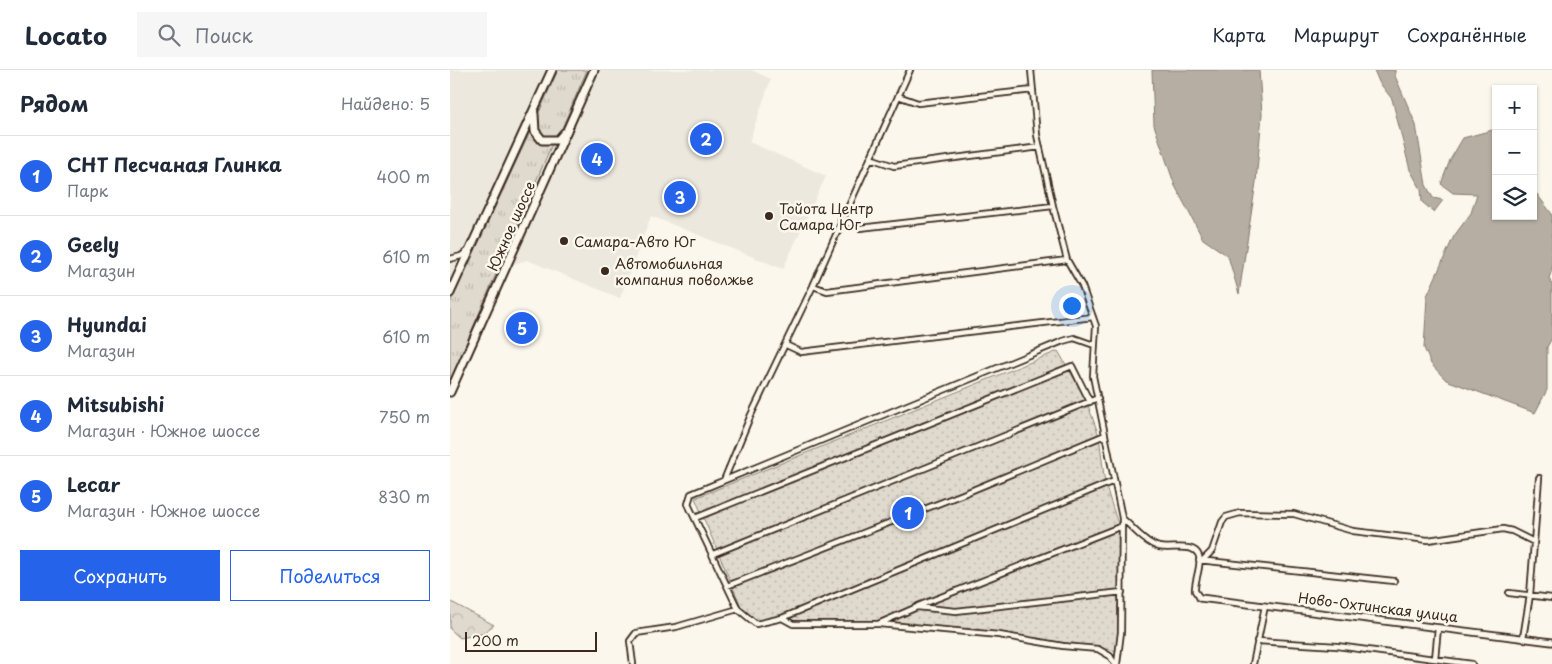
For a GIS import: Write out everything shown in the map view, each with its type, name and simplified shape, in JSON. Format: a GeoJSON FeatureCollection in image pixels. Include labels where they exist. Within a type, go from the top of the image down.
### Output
{"type":"FeatureCollection","features":[{"type":"Feature","properties":{"kind":"main road","name":"Южное шоссе"},"geometry":{"type":"LineString","coordinates":[[450,293],[552,70]]}},
{"type":"Feature","properties":{"kind":"main road","name":"Южное шоссе"},"geometry":{"type":"LineString","coordinates":[[450,392],[594,70]]}},
{"type":"Feature","properties":{"kind":"main road"},"geometry":{"type":"LineString","coordinates":[[534,109],[535,131],[542,140],[558,140],[567,130]]}},
{"type":"Feature","properties":{"kind":"street"},"geometry":{"type":"LineString","coordinates":[[724,480],[750,418],[786,345],[910,70]]}},
{"type":"Feature","properties":{"kind":"street"},"geometry":{"type":"LineString","coordinates":[[1031,70],[1040,147],[1053,206],[1067,260],[1082,286],[1096,326],[1092,366],[1122,518],[1121,632],[1116,664]]}},
{"type":"Feature","properties":{"kind":"street"},"geometry":{"type":"LineString","coordinates":[[898,96],[918,103],[1033,90]]}},
{"type":"Feature","properties":{"kind":"street"},"geometry":{"type":"LineString","coordinates":[[870,158],[894,166],[1040,147]]}},
{"type":"Feature","properties":{"kind":"street"},"geometry":{"type":"LineString","coordinates":[[841,220],[860,228],[1053,206]]}},
{"type":"Feature","properties":{"kind":"street"},"geometry":{"type":"LineString","coordinates":[[450,259],[461,256],[470,249]]}},
{"type":"Feature","properties":{"kind":"street"},"geometry":{"type":"LineString","coordinates":[[813,286],[827,291],[1067,260]]}},
{"type":"Feature","properties":{"kind":"street"},"geometry":{"type":"LineString","coordinates":[[786,345],[801,352],[1093,317]]}},
{"type":"Feature","properties":{"kind":"street"},"geometry":{"type":"LineString","coordinates":[[1094,345],[1074,338],[1063,341],[691,494],[688,504],[738,610],[756,624],[782,618],[1114,481]]}},
{"type":"Feature","properties":{"kind":"street"},"geometry":{"type":"LineString","coordinates":[[695,518],[1072,366],[1090,402]]}},
{"type":"Feature","properties":{"kind":"street"},"geometry":{"type":"LineString","coordinates":[[713,554],[1098,398]]}},
{"type":"Feature","properties":{"kind":"street"},"geometry":{"type":"LineString","coordinates":[[727,586],[963,494],[1105,435]]}},
{"type":"Feature","properties":{"kind":"street"},"geometry":{"type":"LineString","coordinates":[[1523,638],[1530,595],[1539,478]]}},
{"type":"Feature","properties":{"kind":"street"},"geometry":{"type":"LineString","coordinates":[[1200,598],[1196,594],[1195,587],[1202,559],[1212,551],[1222,522],[1226,517],[1240,513],[1294,514],[1353,531],[1428,540],[1503,529],[1534,542]]}},
{"type":"Feature","properties":{"kind":"street"},"geometry":{"type":"LineString","coordinates":[[1122,518],[1148,541],[1158,546],[1174,549],[1190,548],[1202,559],[1394,581]]}},
{"type":"Feature","properties":{"kind":"street"},"geometry":{"type":"LineString","coordinates":[[878,624],[1122,526]]}},
{"type":"Feature","properties":{"kind":"street"},"geometry":{"type":"LineString","coordinates":[[917,607],[956,611],[1122,592]]}},
{"type":"Feature","properties":{"kind":"street"},"geometry":{"type":"LineString","coordinates":[[1509,592],[1552,598]]}},
{"type":"Feature","properties":{"kind":"street","name":"Ново-Охтинская улица"},"geometry":{"type":"LineString","coordinates":[[1200,598],[1552,642]]}},
{"type":"Feature","properties":{"kind":"street"},"geometry":{"type":"LineString","coordinates":[[1253,664],[1265,606]]}},
{"type":"Feature","properties":{"kind":"street"},"geometry":{"type":"LineString","coordinates":[[633,664],[630,641],[636,634],[676,627],[738,610]]}},
{"type":"Feature","properties":{"kind":"street"},"geometry":{"type":"LineString","coordinates":[[782,618],[793,624],[878,624],[999,635],[1064,646],[1098,649],[1110,656],[1116,664]]}},
{"type":"Feature","properties":{"kind":"street"},"geometry":{"type":"LineString","coordinates":[[1435,658],[1438,628]]}},
{"type":"Feature","properties":{"kind":"street"},"geometry":{"type":"LineString","coordinates":[[1257,641],[1338,646],[1472,664]]}},
{"type":"Feature","properties":{"kind":"shaded area"},"geometry":{"type":"Polygon","coordinates":[[[450,70],[751,70],[771,79],[749,142],[826,176],[783,269],[651,216],[620,298],[527,260],[450,285],[450,70]]]}},
{"type":"Feature","properties":{"kind":"shaded area"},"geometry":{"type":"Polygon","coordinates":[[[1152,70],[1259,70],[1262,114],[1256,182],[1239,294],[1228,256],[1203,239],[1175,186],[1154,125],[1152,70]]]}},
{"type":"Feature","properties":{"kind":"shaded area"},"geometry":{"type":"Polygon","coordinates":[[[1374,70],[1395,70],[1395,76],[1416,125],[1426,185],[1433,198],[1443,200],[1434,212],[1422,202],[1421,189],[1410,170],[1392,99],[1379,82],[1374,70]]]}},
{"type":"Feature","properties":{"kind":"shaded area"},"geometry":{"type":"Polygon","coordinates":[[[1492,130],[1492,220],[1537,220],[1537,194],[1552,214],[1552,270],[1549,278],[1552,285],[1552,338],[1547,347],[1547,390],[1535,413],[1446,380],[1431,364],[1424,348],[1427,296],[1454,236],[1471,213],[1477,194],[1453,193],[1441,184],[1450,160],[1463,138],[1492,130]]]}},
{"type":"Feature","properties":{"kind":"green space"},"geometry":{"type":"Polygon","coordinates":[[[558,70],[587,70],[559,135],[552,139],[537,132],[536,119],[558,70]]]}},
{"type":"Feature","properties":{"kind":"green space"},"geometry":{"type":"Polygon","coordinates":[[[530,132],[540,142],[552,144],[450,381],[450,303],[530,132]]]}},
{"type":"Feature","properties":{"kind":"green space"},"geometry":{"type":"Polygon","coordinates":[[[1058,351],[1085,397],[1099,436],[1105,484],[1119,527],[1118,651],[999,633],[877,622],[793,623],[782,616],[757,622],[743,611],[695,498],[1058,351]]]}},
{"type":"Feature","properties":{"kind":"green space"},"geometry":{"type":"Polygon","coordinates":[[[450,601],[494,625],[481,634],[460,638],[450,629],[450,601]]]}},
{"type":"Feature","properties":{"kind":"place","name":"Geely"},"geometry":{"type":"Point","coordinates":[706,139]}},
{"type":"Feature","properties":{"kind":"place","name":"Mitsubishi"},"geometry":{"type":"Point","coordinates":[597,159]}},
{"type":"Feature","properties":{"kind":"place","name":"Hyundai"},"geometry":{"type":"Point","coordinates":[680,197]}},
{"type":"Feature","properties":{"kind":"place","name":"Тойота Центр Самара Юг"},"geometry":{"type":"Point","coordinates":[769,216]}},
{"type":"Feature","properties":{"kind":"place","name":"Самара-Авто Юг"},"geometry":{"type":"Point","coordinates":[564,241]}},
{"type":"Feature","properties":{"kind":"place","name":"Автомобильная компания поволжье"},"geometry":{"type":"Point","coordinates":[605,271]}},
{"type":"Feature","properties":{"kind":"place","name":"Lecar"},"geometry":{"type":"Point","coordinates":[522,328]}},
{"type":"Feature","properties":{"kind":"place","name":"СНТ Песчаная Глинка"},"geometry":{"type":"Point","coordinates":[908,513]}}]}
